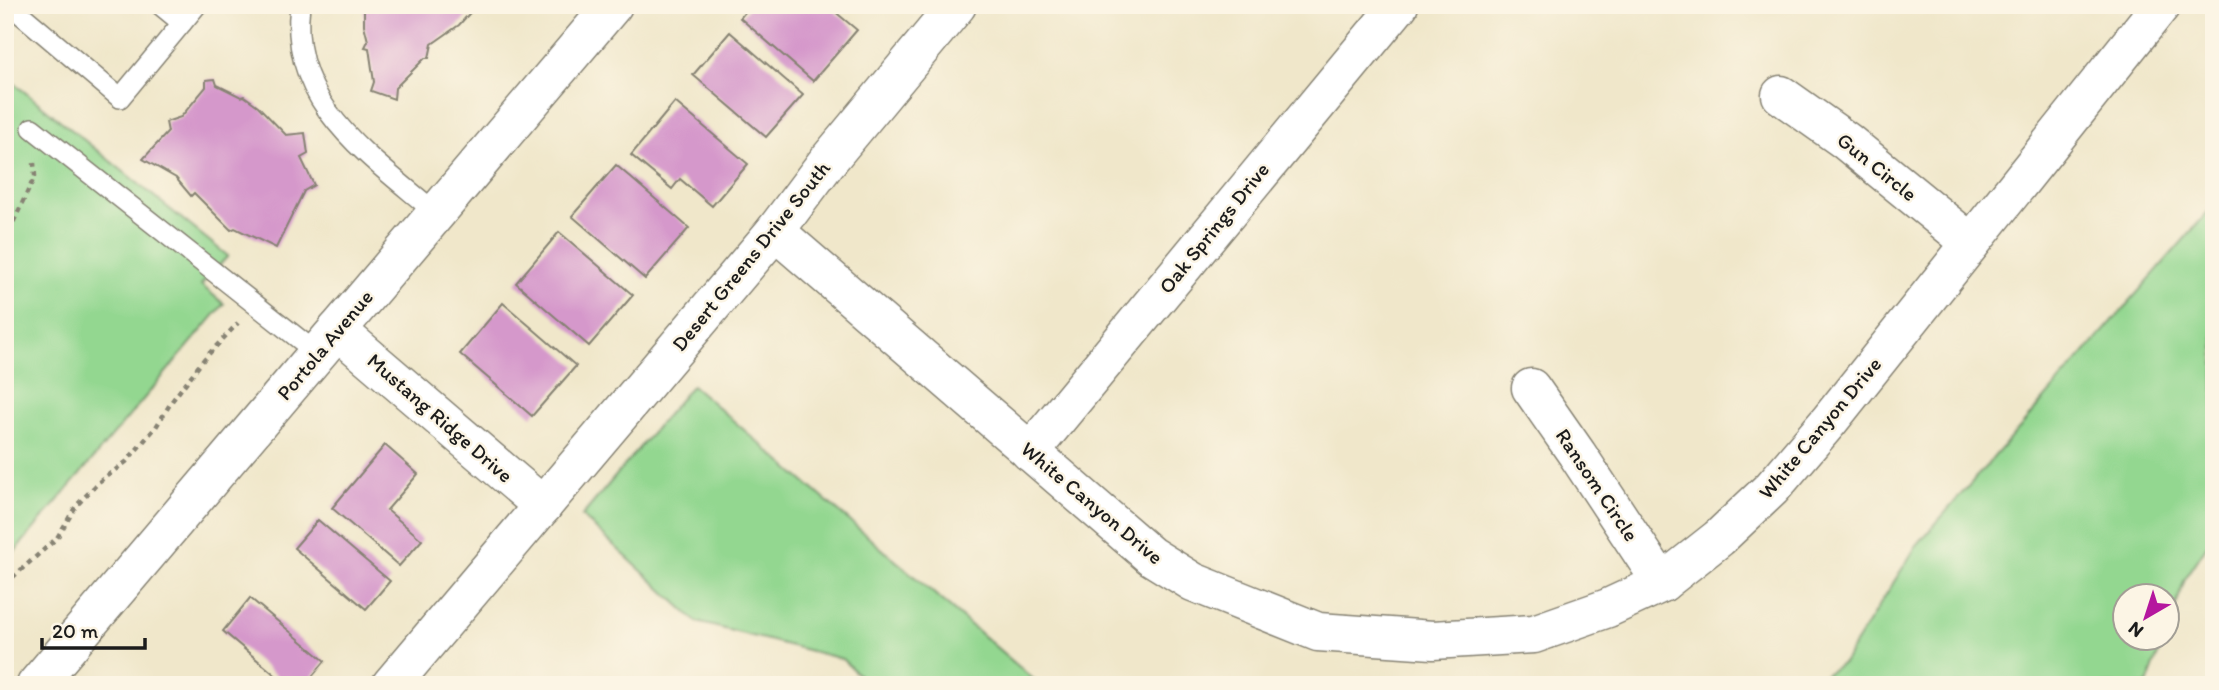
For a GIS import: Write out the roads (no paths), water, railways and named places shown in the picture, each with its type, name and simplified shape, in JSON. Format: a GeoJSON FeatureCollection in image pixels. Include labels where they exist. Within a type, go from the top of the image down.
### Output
{"type":"FeatureCollection","features":[{"type":"Feature","properties":{"kind":"street","name":"Portola Avenue"},"geometry":{"type":"LineString","coordinates":[[36,685],[613,5]]}},
{"type":"Feature","properties":{"kind":"street","name":"Desert Greens Drive South"},"geometry":{"type":"LineString","coordinates":[[391,685],[775,231],[826,163],[957,5]]}},
{"type":"Feature","properties":{"kind":"street","name":"Oak Springs Drive"},"geometry":{"type":"LineString","coordinates":[[1030,452],[1399,5]]}},
{"type":"Feature","properties":{"kind":"street","name":"White Canyon Drive"},"geometry":{"type":"LineString","coordinates":[[775,231],[1151,556],[1193,582],[1318,632],[1433,640],[1534,634],[1608,608],[1662,583],[1719,538],[1772,488],[2161,5]]}},
{"type":"Feature","properties":{"kind":"street","name":"Gun Circle"},"geometry":{"type":"LineString","coordinates":[[1781,94],[1846,141],[1971,243]]}},
{"type":"Feature","properties":{"kind":"street","name":"Mustang Ridge Drive"},"geometry":{"type":"LineString","coordinates":[[328,342],[543,506]]}},
{"type":"Feature","properties":{"kind":"street","name":"Ransom Circle"},"geometry":{"type":"LineString","coordinates":[[1531,388],[1662,583]]}},
{"type":"Feature","properties":{"kind":"lane"},"geometry":{"type":"LineString","coordinates":[[10,5],[120,98],[197,5]]}},
{"type":"Feature","properties":{"kind":"lane"},"geometry":{"type":"LineString","coordinates":[[160,5],[182,23]]}},
{"type":"Feature","properties":{"kind":"lane"},"geometry":{"type":"LineString","coordinates":[[300,5],[297,28],[306,72],[322,106],[350,139],[437,214]]}},
{"type":"Feature","properties":{"kind":"lane"},"geometry":{"type":"LineString","coordinates":[[32,128],[254,303],[328,342]]}}]}
